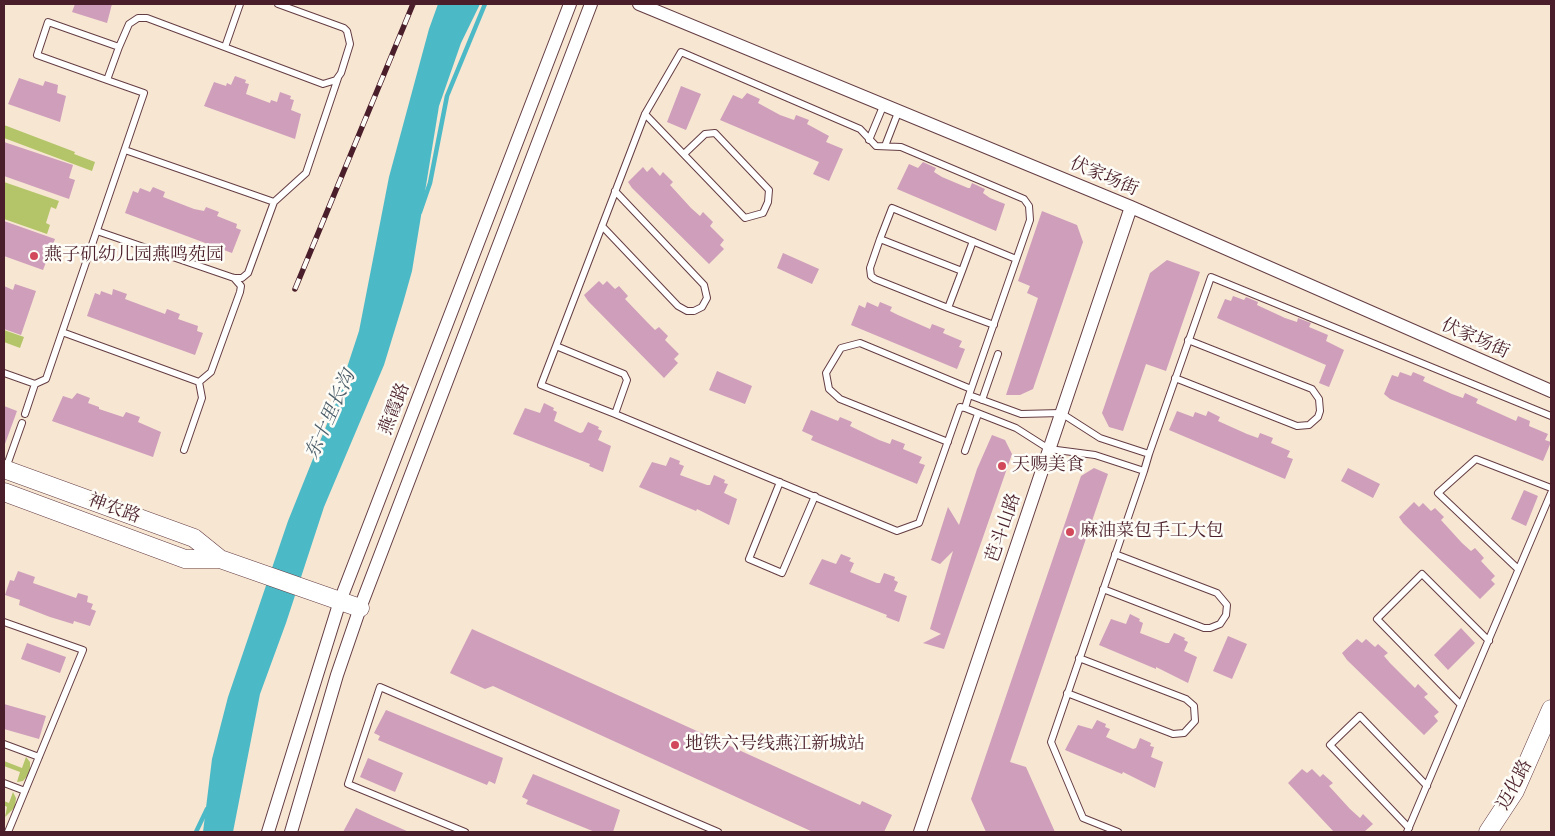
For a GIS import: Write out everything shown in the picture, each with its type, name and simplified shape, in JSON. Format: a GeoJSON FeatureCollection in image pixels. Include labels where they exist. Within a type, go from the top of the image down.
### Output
{"type":"FeatureCollection","features":[{"type":"Feature","properties":{"kind":"street","name":"燕霞路"},"geometry":{"type":"LineString","coordinates":[[268,832],[340,601],[570,4]]}},
{"type":"Feature","properties":{"kind":"street"},"geometry":{"type":"LineString","coordinates":[[291,832],[337,675],[360,608],[591,4]]}},
{"type":"Feature","properties":{"kind":"street","name":"伏家场街"},"geometry":{"type":"LineString","coordinates":[[639,4],[1131,207],[1551,391]]}},
{"type":"Feature","properties":{"kind":"street","name":"芭斗山路"},"geometry":{"type":"LineString","coordinates":[[920,832],[1131,207]]}},
{"type":"Feature","properties":{"kind":"street","name":"神农路"},"geometry":{"type":"LineString","coordinates":[[5,469],[194,538],[220,559],[360,608]]}},
{"type":"Feature","properties":{"kind":"street","name":"神农路"},"geometry":{"type":"LineString","coordinates":[[5,495],[185,560],[220,559]]}},
{"type":"Feature","properties":{"kind":"street","name":"迈化路"},"geometry":{"type":"LineString","coordinates":[[1488,832],[1515,791],[1551,710]]}},
{"type":"Feature","properties":{"kind":"lane"},"geometry":{"type":"LineString","coordinates":[[225,47],[240,4]]}},
{"type":"Feature","properties":{"kind":"lane"},"geometry":{"type":"LineString","coordinates":[[97,231],[234,278],[242,278],[248,273],[274,202],[306,173],[350,44],[347,31],[344,28],[278,4]]}},
{"type":"Feature","properties":{"kind":"lane"},"geometry":{"type":"LineString","coordinates":[[107,80],[129,24],[142,18],[323,84],[332,82],[339,76]]}},
{"type":"Feature","properties":{"kind":"lane"},"geometry":{"type":"LineString","coordinates":[[4,373],[35,384],[46,379],[144,92],[37,55],[42,39],[48,22],[119,47]]}},
{"type":"Feature","properties":{"kind":"lane"},"geometry":{"type":"LineString","coordinates":[[964,408],[1030,220],[1029,206],[1024,199],[901,146],[876,146],[860,129],[681,52],[645,114],[541,384],[897,531],[919,523],[960,407],[1016,428],[1049,449],[1095,455],[1144,471]]}},
{"type":"Feature","properties":{"kind":"lane"},"geometry":{"type":"LineString","coordinates":[[869,140],[884,104]]}},
{"type":"Feature","properties":{"kind":"lane"},"geometry":{"type":"LineString","coordinates":[[885,146],[899,110]]}},
{"type":"Feature","properties":{"kind":"lane"},"geometry":{"type":"LineString","coordinates":[[645,114],[745,218],[762,214],[768,202],[769,190],[715,133],[705,134],[684,154]]}},
{"type":"Feature","properties":{"kind":"lane"},"geometry":{"type":"LineString","coordinates":[[125,150],[274,202]]}},
{"type":"Feature","properties":{"kind":"lane"},"geometry":{"type":"LineString","coordinates":[[602,226],[678,306],[687,311],[694,311],[702,307],[707,298],[704,285],[615,191]]}},
{"type":"Feature","properties":{"kind":"lane"},"geometry":{"type":"LineString","coordinates":[[994,325],[871,276],[872,261],[892,208],[1016,259]]}},
{"type":"Feature","properties":{"kind":"lane"},"geometry":{"type":"LineString","coordinates":[[880,238],[962,271]]}},
{"type":"Feature","properties":{"kind":"lane"},"geometry":{"type":"LineString","coordinates":[[948,308],[973,242]]}},
{"type":"Feature","properties":{"kind":"lane"},"geometry":{"type":"LineString","coordinates":[[1118,832],[1083,818],[1051,742],[1211,277],[1551,416]]}},
{"type":"Feature","properties":{"kind":"lane"},"geometry":{"type":"LineString","coordinates":[[199,382],[211,372],[240,292],[240,286],[234,278]]}},
{"type":"Feature","properties":{"kind":"lane"},"geometry":{"type":"LineString","coordinates":[[62,332],[199,382]]}},
{"type":"Feature","properties":{"kind":"lane"},"geometry":{"type":"LineString","coordinates":[[1175,378],[1297,426],[1309,425],[1314,422],[1320,411],[1319,399],[1312,389],[1188,340]]}},
{"type":"Feature","properties":{"kind":"lane"},"geometry":{"type":"LineString","coordinates":[[948,442],[840,399],[829,389],[826,373],[838,351],[841,348],[860,343],[970,392],[982,400],[1021,414],[1061,413],[1100,438],[1149,454]]}},
{"type":"Feature","properties":{"kind":"lane"},"geometry":{"type":"LineString","coordinates":[[556,346],[624,374],[627,380],[615,414]]}},
{"type":"Feature","properties":{"kind":"lane"},"geometry":{"type":"LineString","coordinates":[[982,400],[998,354]]}},
{"type":"Feature","properties":{"kind":"lane"},"geometry":{"type":"LineString","coordinates":[[184,450],[202,398],[199,382]]}},
{"type":"Feature","properties":{"kind":"lane"},"geometry":{"type":"LineString","coordinates":[[25,414],[35,384]]}},
{"type":"Feature","properties":{"kind":"lane"},"geometry":{"type":"LineString","coordinates":[[965,451],[978,414]]}},
{"type":"Feature","properties":{"kind":"lane"},"geometry":{"type":"LineString","coordinates":[[5,469],[22,423]]}},
{"type":"Feature","properties":{"kind":"lane"},"geometry":{"type":"LineString","coordinates":[[1518,569],[1438,494],[1476,459],[1551,488]]}},
{"type":"Feature","properties":{"kind":"lane"},"geometry":{"type":"LineString","coordinates":[[780,482],[749,559],[782,573],[815,496]]}},
{"type":"Feature","properties":{"kind":"lane"},"geometry":{"type":"LineString","coordinates":[[1427,786],[1360,716],[1330,745],[1408,830],[1427,786],[1461,705],[1489,641],[1518,569],[1551,494]]}},
{"type":"Feature","properties":{"kind":"lane"},"geometry":{"type":"LineString","coordinates":[[1103,590],[1204,628],[1215,627],[1226,615],[1226,605],[1217,593],[1115,554]]}},
{"type":"Feature","properties":{"kind":"lane"},"geometry":{"type":"LineString","coordinates":[[1461,705],[1377,619],[1422,574],[1489,641]]}},
{"type":"Feature","properties":{"kind":"lane"},"geometry":{"type":"LineString","coordinates":[[4,622],[83,650],[25,791],[7,828]]}},
{"type":"Feature","properties":{"kind":"lane"},"geometry":{"type":"LineString","coordinates":[[1067,693],[1173,734],[1189,730],[1195,721],[1196,711],[1186,699],[1080,658]]}},
{"type":"Feature","properties":{"kind":"lane"},"geometry":{"type":"LineString","coordinates":[[464,832],[348,784],[380,687],[718,832]]}},
{"type":"Feature","properties":{"kind":"lane"},"geometry":{"type":"LineString","coordinates":[[4,744],[39,757]]}},
{"type":"Feature","properties":{"kind":"lane"},"geometry":{"type":"LineString","coordinates":[[4,783],[25,791]]}},
{"type":"Feature","properties":{"kind":"green space"},"geometry":{"type":"Polygon","coordinates":[[[4,125],[75,152],[74,154],[95,162],[92,171],[4,138],[4,125]]]}},
{"type":"Feature","properties":{"kind":"green space"},"geometry":{"type":"Polygon","coordinates":[[[4,182],[59,201],[56,209],[51,207],[46,223],[50,225],[47,234],[4,219],[4,182]]]}},
{"type":"Feature","properties":{"kind":"green space"},"geometry":{"type":"Polygon","coordinates":[[[4,330],[24,337],[20,348],[4,342],[4,330]]]}},
{"type":"Feature","properties":{"kind":"green space"},"geometry":{"type":"Polygon","coordinates":[[[26,757],[30,762],[30,773],[23,781],[17,782],[20,772],[4,766],[4,761],[22,768],[26,757]]]}},
{"type":"Feature","properties":{"kind":"green space"},"geometry":{"type":"Polygon","coordinates":[[[13,792],[16,798],[15,807],[5,817],[7,807],[4,805],[4,801],[9,803],[13,792]]]}},
{"type":"Feature","properties":{"kind":"water"},"geometry":{"type":"Polygon","coordinates":[[[438,4],[480,4],[461,43],[439,106],[412,271],[403,303],[384,365],[324,507],[286,623],[260,694],[233,832],[203,832],[212,759],[228,697],[288,521],[335,404],[359,331],[389,177],[429,29],[438,4]]]}},
{"type":"Feature","properties":{"kind":"building"},"geometry":{"type":"Polygon","coordinates":[[[75,4],[112,4],[107,23],[72,12],[75,4]]]}},
{"type":"Feature","properties":{"kind":"building"},"geometry":{"type":"Polygon","coordinates":[[[235,76],[246,80],[245,83],[249,84],[246,94],[270,103],[271,100],[277,102],[280,92],[291,96],[290,99],[294,100],[291,110],[301,114],[295,139],[204,106],[214,82],[226,86],[227,83],[231,85],[235,76]]]}},
{"type":"Feature","properties":{"kind":"building"},"geometry":{"type":"Polygon","coordinates":[[[19,78],[43,86],[45,81],[58,85],[57,93],[66,96],[60,122],[8,104],[19,78]]]}},
{"type":"Feature","properties":{"kind":"building"},"geometry":{"type":"Polygon","coordinates":[[[681,86],[701,94],[686,130],[667,122],[681,86]]]}},
{"type":"Feature","properties":{"kind":"building"},"geometry":{"type":"Polygon","coordinates":[[[747,93],[760,99],[758,103],[780,115],[794,120],[796,115],[809,120],[807,124],[829,136],[826,142],[843,149],[829,181],[813,174],[819,162],[720,120],[733,95],[742,99],[747,93]]]}},
{"type":"Feature","properties":{"kind":"building"},"geometry":{"type":"Polygon","coordinates":[[[4,142],[73,165],[69,178],[75,180],[69,199],[4,176],[4,142]]]}},
{"type":"Feature","properties":{"kind":"building"},"geometry":{"type":"Polygon","coordinates":[[[923,162],[936,168],[934,172],[942,177],[968,188],[970,188],[972,183],[985,189],[983,193],[990,198],[1005,204],[996,231],[897,189],[909,164],[918,168],[923,162]]]}},
{"type":"Feature","properties":{"kind":"building"},"geometry":{"type":"Polygon","coordinates":[[[643,167],[647,172],[652,167],[660,176],[663,172],[673,182],[670,185],[691,208],[700,216],[703,212],[713,222],[710,226],[724,240],[720,245],[724,249],[709,264],[632,188],[628,182],[643,167]]]}},
{"type":"Feature","properties":{"kind":"building"},"geometry":{"type":"Polygon","coordinates":[[[153,187],[165,192],[163,197],[194,209],[204,211],[206,207],[219,212],[217,216],[237,224],[236,228],[241,230],[232,253],[125,213],[133,191],[138,193],[140,188],[150,192],[153,187]]]}},
{"type":"Feature","properties":{"kind":"building"},"geometry":{"type":"Polygon","coordinates":[[[1042,211],[1077,225],[1083,242],[1033,389],[1020,395],[1006,395],[1038,298],[1027,293],[1030,286],[1018,281],[1042,211]]]}},
{"type":"Feature","properties":{"kind":"building"},"geometry":{"type":"Polygon","coordinates":[[[4,221],[55,239],[43,270],[4,256],[4,221]]]}},
{"type":"Feature","properties":{"kind":"building"},"geometry":{"type":"Polygon","coordinates":[[[783,253],[819,269],[812,284],[777,268],[783,253]]]}},
{"type":"Feature","properties":{"kind":"building"},"geometry":{"type":"Polygon","coordinates":[[[1167,260],[1200,272],[1166,371],[1146,364],[1123,431],[1109,427],[1102,413],[1150,273],[1167,260]]]}},
{"type":"Feature","properties":{"kind":"building"},"geometry":{"type":"Polygon","coordinates":[[[599,281],[603,285],[607,281],[615,289],[619,286],[628,296],[625,299],[647,322],[655,330],[659,327],[668,336],[665,340],[679,354],[674,359],[678,363],[664,378],[588,301],[584,295],[599,281]]]}},
{"type":"Feature","properties":{"kind":"building"},"geometry":{"type":"Polygon","coordinates":[[[15,284],[36,291],[21,335],[4,329],[4,286],[13,290],[15,284]]]}},
{"type":"Feature","properties":{"kind":"building"},"geometry":{"type":"Polygon","coordinates":[[[113,289],[127,294],[125,299],[165,314],[167,309],[180,314],[178,319],[198,326],[197,331],[203,333],[195,355],[87,316],[95,293],[100,295],[101,291],[112,295],[113,289]]]}},
{"type":"Feature","properties":{"kind":"building"},"geometry":{"type":"Polygon","coordinates":[[[1233,296],[1244,300],[1246,297],[1258,302],[1257,305],[1285,318],[1297,322],[1298,318],[1311,323],[1309,327],[1328,335],[1326,341],[1344,350],[1329,387],[1319,383],[1326,365],[1217,318],[1225,299],[1231,301],[1233,296]]]}},
{"type":"Feature","properties":{"kind":"building"},"geometry":{"type":"Polygon","coordinates":[[[867,302],[878,307],[880,302],[892,307],[890,311],[898,315],[930,329],[932,324],[945,329],[943,333],[962,341],[959,347],[965,349],[957,369],[851,325],[859,305],[865,308],[867,302]]]}},
{"type":"Feature","properties":{"kind":"building"},"geometry":{"type":"Polygon","coordinates":[[[717,371],[752,386],[745,404],[709,390],[717,371]]]}},
{"type":"Feature","properties":{"kind":"building"},"geometry":{"type":"Polygon","coordinates":[[[1400,372],[1411,376],[1413,372],[1425,377],[1423,381],[1463,398],[1465,393],[1478,399],[1476,403],[1516,421],[1518,416],[1530,421],[1529,426],[1548,434],[1545,440],[1551,442],[1543,461],[1390,399],[1384,394],[1392,375],[1398,377],[1400,372]]]}},
{"type":"Feature","properties":{"kind":"building"},"geometry":{"type":"Polygon","coordinates":[[[77,393],[90,398],[88,403],[99,407],[99,409],[123,417],[126,412],[140,417],[138,422],[161,432],[153,457],[52,421],[63,396],[72,399],[77,393]]]}},
{"type":"Feature","properties":{"kind":"building"},"geometry":{"type":"Polygon","coordinates":[[[544,403],[554,408],[553,410],[557,412],[554,421],[580,433],[583,432],[588,422],[599,427],[598,429],[602,431],[598,440],[611,446],[603,472],[589,466],[590,464],[513,434],[525,408],[540,413],[544,403]]]}},
{"type":"Feature","properties":{"kind":"building"},"geometry":{"type":"Polygon","coordinates":[[[4,406],[17,411],[5,444],[4,444],[4,406]]]}},
{"type":"Feature","properties":{"kind":"building"},"geometry":{"type":"Polygon","coordinates":[[[811,410],[838,421],[840,417],[852,422],[850,426],[890,444],[892,439],[905,444],[903,449],[922,457],[919,463],[925,465],[917,484],[811,440],[813,436],[802,431],[811,410]]]}},
{"type":"Feature","properties":{"kind":"building"},"geometry":{"type":"Polygon","coordinates":[[[1177,411],[1193,417],[1195,412],[1206,416],[1208,411],[1220,417],[1218,421],[1247,434],[1258,438],[1260,433],[1273,438],[1271,443],[1290,451],[1287,457],[1293,459],[1285,479],[1169,430],[1177,411]]]}},
{"type":"Feature","properties":{"kind":"building"},"geometry":{"type":"Polygon","coordinates":[[[992,435],[1005,440],[1012,454],[944,649],[923,643],[941,634],[930,629],[953,551],[940,564],[931,560],[948,507],[959,525],[977,469],[992,435]]]}},
{"type":"Feature","properties":{"kind":"building"},"geometry":{"type":"Polygon","coordinates":[[[670,457],[680,461],[679,464],[684,466],[680,475],[707,485],[710,485],[714,475],[725,480],[724,483],[728,484],[724,493],[737,499],[729,525],[697,509],[696,511],[639,487],[652,462],[666,466],[670,457]]]}},
{"type":"Feature","properties":{"kind":"building"},"geometry":{"type":"Polygon","coordinates":[[[1094,468],[1108,474],[1010,762],[1026,767],[1055,832],[986,832],[971,799],[1081,476],[1094,468]]]}},
{"type":"Feature","properties":{"kind":"building"},"geometry":{"type":"Polygon","coordinates":[[[1348,468],[1380,484],[1373,498],[1341,481],[1348,468]]]}},
{"type":"Feature","properties":{"kind":"building"},"geometry":{"type":"Polygon","coordinates":[[[1524,490],[1538,496],[1526,526],[1511,519],[1524,490]]]}},
{"type":"Feature","properties":{"kind":"building"},"geometry":{"type":"Polygon","coordinates":[[[1414,502],[1419,507],[1423,503],[1431,511],[1435,508],[1444,517],[1441,520],[1462,543],[1471,551],[1475,548],[1484,558],[1481,561],[1495,576],[1491,580],[1495,584],[1480,599],[1403,523],[1399,517],[1414,502]]]}},
{"type":"Feature","properties":{"kind":"building"},"geometry":{"type":"Polygon","coordinates":[[[841,554],[851,558],[849,561],[854,563],[850,572],[877,583],[880,583],[884,573],[895,577],[894,580],[898,582],[894,591],[907,596],[899,622],[886,617],[887,615],[809,584],[822,559],[836,564],[841,554]]]}},
{"type":"Feature","properties":{"kind":"building"},"geometry":{"type":"Polygon","coordinates":[[[18,571],[35,577],[33,583],[76,598],[78,593],[88,596],[87,602],[93,604],[91,609],[96,611],[90,626],[74,621],[73,624],[50,617],[19,605],[20,600],[5,595],[10,580],[14,581],[18,571]]]}},
{"type":"Feature","properties":{"kind":"building"},"geometry":{"type":"Polygon","coordinates":[[[1130,614],[1140,619],[1139,621],[1143,623],[1140,633],[1166,643],[1169,643],[1174,633],[1185,638],[1184,640],[1188,642],[1184,651],[1197,657],[1188,683],[1156,667],[1156,669],[1099,645],[1111,619],[1126,624],[1130,614]]]}},
{"type":"Feature","properties":{"kind":"building"},"geometry":{"type":"Polygon","coordinates":[[[1461,628],[1475,643],[1448,670],[1434,655],[1461,628]]]}},
{"type":"Feature","properties":{"kind":"building","name":"地铁六号线燕江新城站"},"geometry":{"type":"Polygon","coordinates":[[[472,629],[860,805],[862,801],[892,815],[884,832],[813,832],[493,686],[485,689],[450,673],[472,629]]]}},
{"type":"Feature","properties":{"kind":"building"},"geometry":{"type":"Polygon","coordinates":[[[1228,636],[1247,644],[1232,679],[1213,671],[1228,636]]]}},
{"type":"Feature","properties":{"kind":"building"},"geometry":{"type":"Polygon","coordinates":[[[1357,639],[1362,643],[1366,639],[1375,647],[1378,644],[1388,653],[1384,656],[1415,688],[1418,684],[1428,694],[1424,697],[1439,712],[1434,716],[1438,721],[1424,735],[1342,653],[1357,639]]]}},
{"type":"Feature","properties":{"kind":"building"},"geometry":{"type":"Polygon","coordinates":[[[27,643],[66,657],[60,673],[21,659],[27,643]]]}},
{"type":"Feature","properties":{"kind":"building"},"geometry":{"type":"Polygon","coordinates":[[[4,704],[46,716],[39,739],[4,729],[4,704]]]}},
{"type":"Feature","properties":{"kind":"building"},"geometry":{"type":"Polygon","coordinates":[[[386,710],[503,758],[495,784],[489,781],[487,785],[378,740],[380,736],[374,733],[386,710]]]}},
{"type":"Feature","properties":{"kind":"building"},"geometry":{"type":"Polygon","coordinates":[[[1097,720],[1106,724],[1105,727],[1110,729],[1106,737],[1133,749],[1136,748],[1140,738],[1151,743],[1150,746],[1154,747],[1151,757],[1163,762],[1155,788],[1123,772],[1122,774],[1065,750],[1078,725],[1092,729],[1097,720]]]}},
{"type":"Feature","properties":{"kind":"building"},"geometry":{"type":"Polygon","coordinates":[[[368,758],[403,773],[395,792],[360,777],[368,758]]]}},
{"type":"Feature","properties":{"kind":"building"},"geometry":{"type":"Polygon","coordinates":[[[1302,769],[1307,773],[1312,769],[1320,777],[1323,774],[1333,783],[1329,786],[1350,809],[1360,818],[1363,814],[1373,824],[1364,832],[1334,832],[1288,783],[1302,769]]]}},
{"type":"Feature","properties":{"kind":"building"},"geometry":{"type":"Polygon","coordinates":[[[533,774],[620,810],[613,832],[595,832],[526,804],[528,800],[522,797],[533,774]]]}},
{"type":"Feature","properties":{"kind":"building"},"geometry":{"type":"Polygon","coordinates":[[[356,808],[373,816],[409,832],[343,832],[356,808]]]}},
{"type":"Feature","properties":{"kind":"waterway","name":"东十里长沟"},"geometry":{"type":"LineString","coordinates":[[420,212],[430,183],[447,96],[485,4]]}},
{"type":"Feature","properties":{"kind":"waterway","name":"东十里长沟"},"geometry":{"type":"LineString","coordinates":[[196,832],[207,809]]}},
{"type":"Feature","properties":{"kind":"railway"},"geometry":{"type":"LineString","coordinates":[[295,289],[413,4]]}},
{"type":"Feature","properties":{"kind":"place","name":"燕子矶幼儿园燕鸣苑园"},"geometry":{"type":"Point","coordinates":[34,256]}},
{"type":"Feature","properties":{"kind":"place","name":"天赐美食"},"geometry":{"type":"Point","coordinates":[1002,466]}},
{"type":"Feature","properties":{"kind":"place","name":"麻油菜包手工大包"},"geometry":{"type":"Point","coordinates":[1070,532]}},
{"type":"Feature","properties":{"kind":"place","name":"地铁六号线燕江新城站"},"geometry":{"type":"Point","coordinates":[675,745]}}]}
